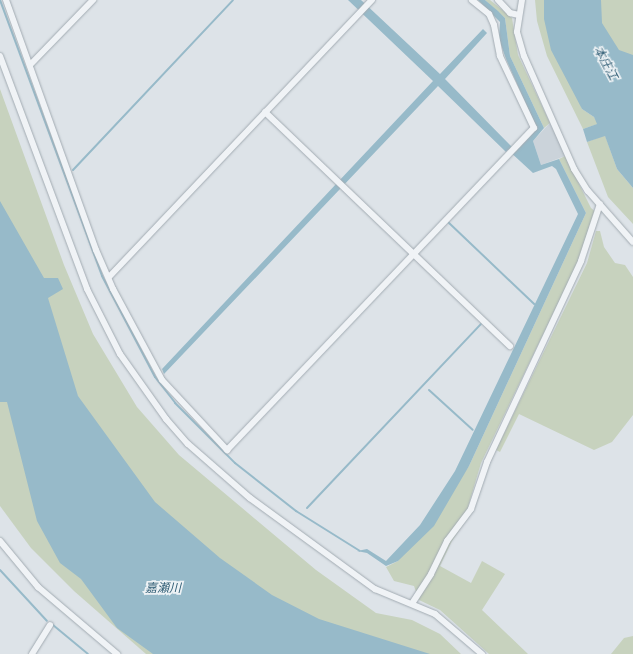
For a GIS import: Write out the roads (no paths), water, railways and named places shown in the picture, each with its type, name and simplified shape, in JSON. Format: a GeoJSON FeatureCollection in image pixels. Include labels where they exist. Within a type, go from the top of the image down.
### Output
{"type":"FeatureCollection","features":[{"type":"Feature","properties":{"kind":"street"},"geometry":{"type":"LineString","coordinates":[[6,0],[96,250],[109,277],[162,380],[227,450],[534,128],[500,56],[494,25],[489,14],[472,0]]}},
{"type":"Feature","properties":{"kind":"street"},"geometry":{"type":"LineString","coordinates":[[30,65],[93,0]]}},
{"type":"Feature","properties":{"kind":"street"},"geometry":{"type":"LineString","coordinates":[[498,0],[510,13],[519,15]]}},
{"type":"Feature","properties":{"kind":"street"},"geometry":{"type":"LineString","coordinates":[[522,0],[517,32],[524,56],[574,169],[600,204],[633,242]]}},
{"type":"Feature","properties":{"kind":"street"},"geometry":{"type":"LineString","coordinates":[[109,277],[370,2]]}},
{"type":"Feature","properties":{"kind":"street"},"geometry":{"type":"LineString","coordinates":[[0,56],[87,289],[120,354],[143,390],[188,444],[250,498],[375,589],[388,596],[413,602],[435,614],[482,654]]}},
{"type":"Feature","properties":{"kind":"street"},"geometry":{"type":"LineString","coordinates":[[265,112],[510,346]]}},
{"type":"Feature","properties":{"kind":"street"},"geometry":{"type":"LineString","coordinates":[[413,602],[435,569],[447,541],[471,509],[487,462],[581,261],[600,204]]}},
{"type":"Feature","properties":{"kind":"street"},"geometry":{"type":"LineString","coordinates":[[0,541],[38,587],[117,654]]}},
{"type":"Feature","properties":{"kind":"street"},"geometry":{"type":"LineString","coordinates":[[32,654],[50,625]]}},
{"type":"Feature","properties":{"kind":"water"},"geometry":{"type":"Polygon","coordinates":[[[348,0],[361,0],[440,74],[483,29],[487,33],[445,79],[516,151],[537,129],[506,59],[499,39],[500,22],[478,0],[485,0],[498,11],[505,18],[510,56],[544,128],[533,141],[541,165],[559,159],[586,213],[469,466],[434,526],[398,561],[386,566],[367,553],[357,551],[367,549],[386,561],[420,525],[455,471],[578,214],[556,169],[552,166],[533,173],[508,150],[506,152],[438,86],[164,374],[162,369],[433,81],[348,0]]]}},
{"type":"Feature","properties":{"kind":"water","name":"本庄江"},"geometry":{"type":"Polygon","coordinates":[[[544,0],[601,0],[602,23],[619,50],[633,55],[633,188],[617,169],[605,136],[587,142],[583,129],[597,124],[594,117],[582,109],[551,50],[544,19],[544,0]]]}},
{"type":"Feature","properties":{"kind":"water","name":"嘉瀬川"},"geometry":{"type":"Polygon","coordinates":[[[0,201],[44,278],[58,278],[63,289],[48,298],[78,396],[155,502],[220,558],[272,595],[319,619],[430,654],[153,654],[117,628],[81,579],[60,563],[37,521],[7,402],[0,402],[0,201]]]}},
{"type":"Feature","properties":{"kind":"waterway"},"geometry":{"type":"LineString","coordinates":[[0,0],[102,276],[155,377],[175,403],[235,463],[296,511],[360,551]]}},
{"type":"Feature","properties":{"kind":"waterway"},"geometry":{"type":"LineString","coordinates":[[73,170],[233,0]]}},
{"type":"Feature","properties":{"kind":"waterway"},"geometry":{"type":"LineString","coordinates":[[448,222],[534,304]]}},
{"type":"Feature","properties":{"kind":"waterway"},"geometry":{"type":"LineString","coordinates":[[307,508],[481,324]]}},
{"type":"Feature","properties":{"kind":"waterway"},"geometry":{"type":"LineString","coordinates":[[429,390],[473,430]]}},
{"type":"Feature","properties":{"kind":"waterway"},"geometry":{"type":"LineString","coordinates":[[0,570],[47,621]]}},
{"type":"Feature","properties":{"kind":"waterway"},"geometry":{"type":"LineString","coordinates":[[53,625],[88,654]]}}]}
